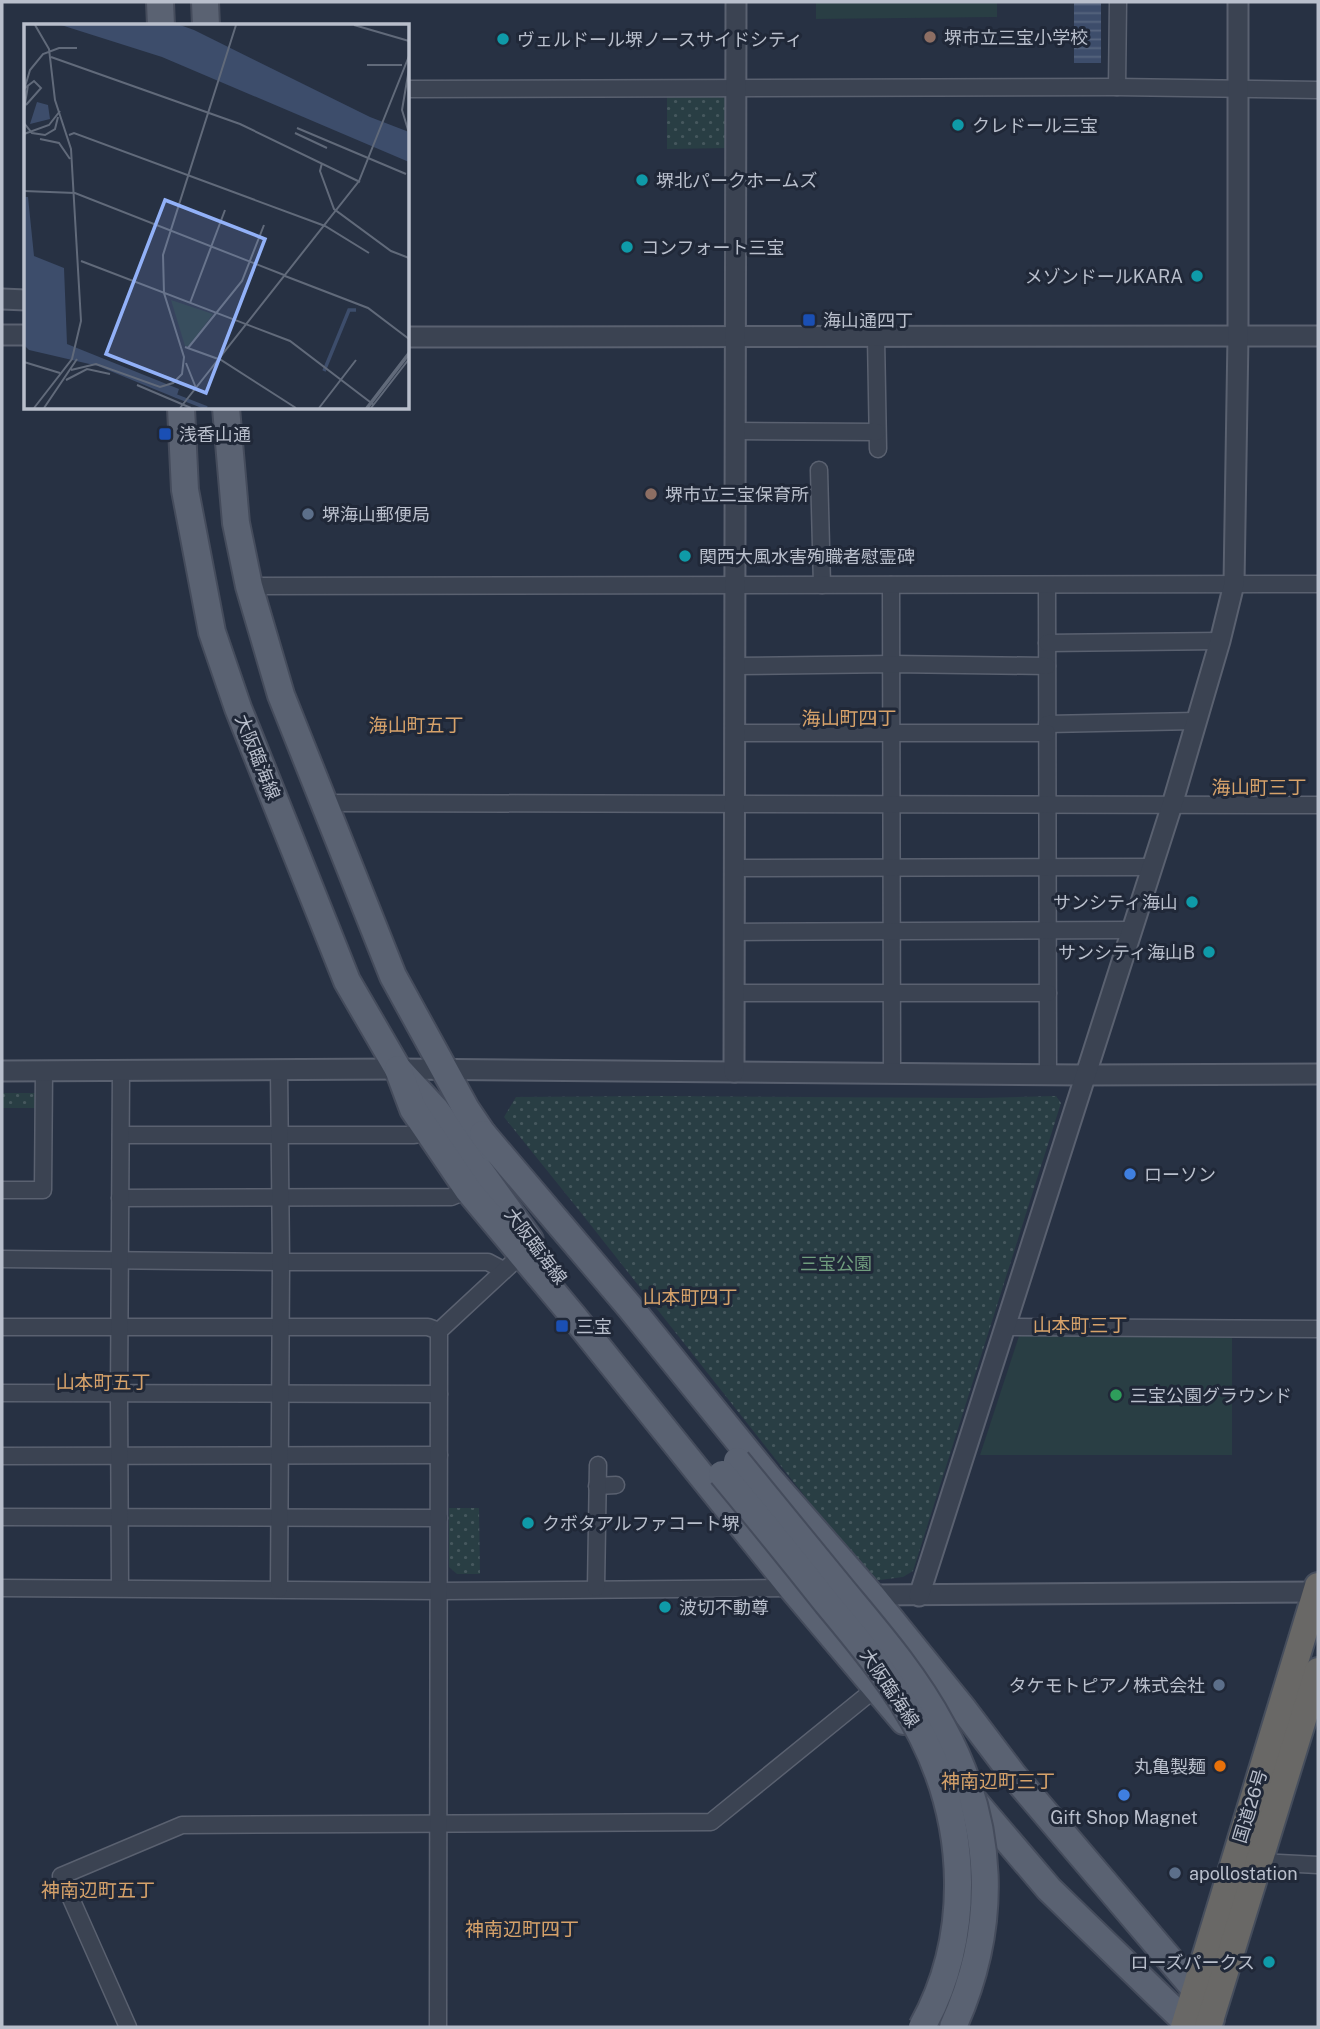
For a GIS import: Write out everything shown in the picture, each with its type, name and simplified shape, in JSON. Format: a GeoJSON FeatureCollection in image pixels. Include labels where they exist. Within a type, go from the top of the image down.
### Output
{"type":"FeatureCollection","features":[{"type":"Feature","properties":{"kind":"highway","name":"国道26号"},"geometry":{"type":"LineString","coordinates":[[1197,2024],[1194,1988],[1318,1590]]}},
{"type":"Feature","properties":{"kind":"highway","name":"国道26号"},"geometry":{"type":"LineString","coordinates":[[1197,2024],[1259,1862],[1318,1671]]}},
{"type":"Feature","properties":{"kind":"main road"},"geometry":{"type":"LineString","coordinates":[[160,2],[161,24]]}},
{"type":"Feature","properties":{"kind":"main road"},"geometry":{"type":"LineString","coordinates":[[205,2],[206,24]]}},
{"type":"Feature","properties":{"kind":"main road","name":"大阪臨海線"},"geometry":{"type":"LineString","coordinates":[[181,410],[185,491],[212,632],[238,708],[347,981],[398,1069],[435,1109],[589,1316],[730,1467],[909,1673],[942,1724],[956,1752],[977,1815],[982,1846],[984,1913],[981,1946],[973,1978],[954,2027]]}},
{"type":"Feature","properties":{"kind":"main road","name":"大阪臨海線"},"geometry":{"type":"LineString","coordinates":[[226,410],[236,523],[249,586],[281,695],[393,976],[466,1109],[527,1202],[872,1658],[908,1712],[933,1762],[951,1819],[959,1883],[952,1950],[943,1982],[922,2027]]}},
{"type":"Feature","properties":{"kind":"main road"},"geometry":{"type":"LineString","coordinates":[[398,1069],[413,1109],[468,1190],[512,1262],[1049,1889],[1197,2024]]}},
{"type":"Feature","properties":{"kind":"main road"},"geometry":{"type":"LineString","coordinates":[[483,1134],[629,1306],[767,1476],[871,1595],[1014,1776],[1194,1988]]}},
{"type":"Feature","properties":{"kind":"street"},"geometry":{"type":"LineString","coordinates":[[734,1072],[736,2]]}},
{"type":"Feature","properties":{"kind":"street"},"geometry":{"type":"LineString","coordinates":[[1117,87],[1118,2]]}},
{"type":"Feature","properties":{"kind":"street"},"geometry":{"type":"LineString","coordinates":[[919,1596],[1172,805],[1234,584],[1238,336],[1238,2]]}},
{"type":"Feature","properties":{"kind":"street"},"geometry":{"type":"LineString","coordinates":[[410,89],[1117,87],[1318,90]]}},
{"type":"Feature","properties":{"kind":"street"},"geometry":{"type":"LineString","coordinates":[[2,299],[24,300]]}},
{"type":"Feature","properties":{"kind":"street"},"geometry":{"type":"LineString","coordinates":[[2,335],[24,335]]}},
{"type":"Feature","properties":{"kind":"street"},"geometry":{"type":"LineString","coordinates":[[410,337],[1318,336]]}},
{"type":"Feature","properties":{"kind":"street"},"geometry":{"type":"LineString","coordinates":[[876,337],[877,449]]}},
{"type":"Feature","properties":{"kind":"street"},"geometry":{"type":"LineString","coordinates":[[735,431],[877,432]]}},
{"type":"Feature","properties":{"kind":"street"},"geometry":{"type":"LineString","coordinates":[[819,470],[822,585]]}},
{"type":"Feature","properties":{"kind":"street"},"geometry":{"type":"LineString","coordinates":[[1047,584],[1048,1075]]}},
{"type":"Feature","properties":{"kind":"street"},"geometry":{"type":"LineString","coordinates":[[249,586],[1318,584]]}},
{"type":"Feature","properties":{"kind":"street"},"geometry":{"type":"LineString","coordinates":[[891,585],[892,1073]]}},
{"type":"Feature","properties":{"kind":"street"},"geometry":{"type":"LineString","coordinates":[[1047,643],[1220,641]]}},
{"type":"Feature","properties":{"kind":"street"},"geometry":{"type":"LineString","coordinates":[[735,666],[1047,666]]}},
{"type":"Feature","properties":{"kind":"street"},"geometry":{"type":"LineString","coordinates":[[735,733],[891,734],[1196,721]]}},
{"type":"Feature","properties":{"kind":"street"},"geometry":{"type":"LineString","coordinates":[[323,803],[1318,805]]}},
{"type":"Feature","properties":{"kind":"street"},"geometry":{"type":"LineString","coordinates":[[735,868],[1152,867]]}},
{"type":"Feature","properties":{"kind":"street"},"geometry":{"type":"LineString","coordinates":[[735,932],[1132,930]]}},
{"type":"Feature","properties":{"kind":"street"},"geometry":{"type":"LineString","coordinates":[[735,993],[1048,993]]}},
{"type":"Feature","properties":{"kind":"street"},"geometry":{"type":"LineString","coordinates":[[279,1069],[279,1589]]}},
{"type":"Feature","properties":{"kind":"street"},"geometry":{"type":"LineString","coordinates":[[2,1071],[443,1069],[1048,1075],[1318,1074]]}},
{"type":"Feature","properties":{"kind":"street"},"geometry":{"type":"LineString","coordinates":[[2,1190],[43,1190],[44,1071]]}},
{"type":"Feature","properties":{"kind":"street"},"geometry":{"type":"LineString","coordinates":[[120,1587],[121,1071]]}},
{"type":"Feature","properties":{"kind":"street"},"geometry":{"type":"LineString","coordinates":[[121,1135],[428,1133]]}},
{"type":"Feature","properties":{"kind":"street"},"geometry":{"type":"LineString","coordinates":[[120,1198],[452,1197],[468,1190]]}},
{"type":"Feature","properties":{"kind":"street"},"geometry":{"type":"LineString","coordinates":[[2,1259],[512,1262]]}},
{"type":"Feature","properties":{"kind":"street"},"geometry":{"type":"LineString","coordinates":[[438,2027],[439,1331],[512,1262]]}},
{"type":"Feature","properties":{"kind":"street"},"geometry":{"type":"LineString","coordinates":[[2,1327],[428,1327],[439,1331]]}},
{"type":"Feature","properties":{"kind":"street"},"geometry":{"type":"LineString","coordinates":[[1007,1327],[1318,1329]]}},
{"type":"Feature","properties":{"kind":"street"},"geometry":{"type":"LineString","coordinates":[[2,1392],[439,1394]]}},
{"type":"Feature","properties":{"kind":"street"},"geometry":{"type":"LineString","coordinates":[[2,1456],[439,1455]]}},
{"type":"Feature","properties":{"kind":"street"},"geometry":{"type":"LineString","coordinates":[[596,1588],[598,1465]]}},
{"type":"Feature","properties":{"kind":"street"},"geometry":{"type":"LineString","coordinates":[[597,1486],[616,1485]]}},
{"type":"Feature","properties":{"kind":"street"},"geometry":{"type":"LineString","coordinates":[[2,1517],[439,1518]]}},
{"type":"Feature","properties":{"kind":"street"},"geometry":{"type":"LineString","coordinates":[[2,1588],[439,1591],[791,1587],[871,1595],[919,1596],[1318,1590]]}},
{"type":"Feature","properties":{"kind":"street"},"geometry":{"type":"LineString","coordinates":[[128,2027],[61,1876],[182,1825],[711,1822],[876,1688]]}},
{"type":"Feature","properties":{"kind":"street"},"geometry":{"type":"LineString","coordinates":[[1259,1862],[1318,1866]]}},
{"type":"Feature","properties":{"kind":"green space"},"geometry":{"type":"Polygon","coordinates":[[[816,2],[997,2],[997,17],[816,19],[816,2]]]}},
{"type":"Feature","properties":{"kind":"green space"},"geometry":{"type":"Polygon","coordinates":[[[667,94],[722,94],[728,99],[728,148],[667,149],[667,94]]]}},
{"type":"Feature","properties":{"kind":"green space"},"geometry":{"type":"Polygon","coordinates":[[[2,1093],[35,1093],[35,1108],[2,1108],[2,1093]]]}},
{"type":"Feature","properties":{"kind":"green space","name":"三宝公園"},"geometry":{"type":"Polygon","coordinates":[[[1056,1096],[1061,1103],[913,1571],[903,1577],[872,1581],[504,1117],[516,1097],[1056,1096]]]}},
{"type":"Feature","properties":{"kind":"green space","name":"三宝公園グラウンド"},"geometry":{"type":"Polygon","coordinates":[[[1232,1335],[1232,1455],[980,1455],[1019,1336],[1232,1335]]]}},
{"type":"Feature","properties":{"kind":"green space"},"geometry":{"type":"Polygon","coordinates":[[[449,1508],[479,1508],[480,1574],[457,1574],[449,1567],[449,1508]]]}},
{"type":"Feature","properties":{"kind":"water"},"geometry":{"type":"Polygon","coordinates":[[[1074,3],[1101,3],[1101,63],[1074,63],[1074,3]]]}},
{"type":"Feature","properties":{"kind":"place","name":"堺市立三宝小学校"},"geometry":{"type":"Point","coordinates":[930,37]}},
{"type":"Feature","properties":{"kind":"place","name":"ヴェルドール堺ノースサイドシティ"},"geometry":{"type":"Point","coordinates":[503,39]}},
{"type":"Feature","properties":{"kind":"place","name":"クレドール三宝"},"geometry":{"type":"Point","coordinates":[958,125]}},
{"type":"Feature","properties":{"kind":"place","name":"堺北パークホームズ"},"geometry":{"type":"Point","coordinates":[642,180]}},
{"type":"Feature","properties":{"kind":"place","name":"コンフォート三宝"},"geometry":{"type":"Point","coordinates":[627,247]}},
{"type":"Feature","properties":{"kind":"place","name":"メゾンドールKARA"},"geometry":{"type":"Point","coordinates":[1197,276]}},
{"type":"Feature","properties":{"kind":"place","name":"海山通四丁"},"geometry":{"type":"Point","coordinates":[809,320]}},
{"type":"Feature","properties":{"kind":"place","name":"浅香山通"},"geometry":{"type":"Point","coordinates":[165,434]}},
{"type":"Feature","properties":{"kind":"place","name":"堺市立三宝保育所"},"geometry":{"type":"Point","coordinates":[651,494]}},
{"type":"Feature","properties":{"kind":"place","name":"堺海山郵便局"},"geometry":{"type":"Point","coordinates":[308,514]}},
{"type":"Feature","properties":{"kind":"place","name":"関西大風水害殉職者慰霊碑"},"geometry":{"type":"Point","coordinates":[685,556]}},
{"type":"Feature","properties":{"kind":"place","name":"サンシティ海山"},"geometry":{"type":"Point","coordinates":[1192,902]}},
{"type":"Feature","properties":{"kind":"place","name":"サンシティ海山B"},"geometry":{"type":"Point","coordinates":[1209,952]}},
{"type":"Feature","properties":{"kind":"place","name":"ローソン"},"geometry":{"type":"Point","coordinates":[1130,1174]}},
{"type":"Feature","properties":{"kind":"place","name":"三宝"},"geometry":{"type":"Point","coordinates":[562,1326]}},
{"type":"Feature","properties":{"kind":"place","name":"三宝公園グラウンド"},"geometry":{"type":"Point","coordinates":[1116,1395]}},
{"type":"Feature","properties":{"kind":"place","name":"クボタアルファコート堺"},"geometry":{"type":"Point","coordinates":[528,1523]}},
{"type":"Feature","properties":{"kind":"place","name":"波切不動尊"},"geometry":{"type":"Point","coordinates":[665,1607]}},
{"type":"Feature","properties":{"kind":"place","name":"タケモトピアノ株式会社"},"geometry":{"type":"Point","coordinates":[1219,1685]}},
{"type":"Feature","properties":{"kind":"place","name":"丸亀製麺"},"geometry":{"type":"Point","coordinates":[1220,1766]}},
{"type":"Feature","properties":{"kind":"place","name":"Gift Shop Magnet"},"geometry":{"type":"Point","coordinates":[1124,1795]}},
{"type":"Feature","properties":{"kind":"place","name":"apollostation"},"geometry":{"type":"Point","coordinates":[1175,1873]}},
{"type":"Feature","properties":{"kind":"place","name":"ローズパークス"},"geometry":{"type":"Point","coordinates":[1269,1962]}},
{"type":"Feature","properties":{"kind":"district","name":"海山町四丁"},"geometry":{"type":"Point","coordinates":[849,718]}},
{"type":"Feature","properties":{"kind":"district","name":"海山町五丁"},"geometry":{"type":"Point","coordinates":[416,725]}},
{"type":"Feature","properties":{"kind":"district","name":"海山町三丁"},"geometry":{"type":"Point","coordinates":[1259,787]}},
{"type":"Feature","properties":{"kind":"district","name":"山本町四丁"},"geometry":{"type":"Point","coordinates":[690,1297]}},
{"type":"Feature","properties":{"kind":"district","name":"山本町三丁"},"geometry":{"type":"Point","coordinates":[1080,1325]}},
{"type":"Feature","properties":{"kind":"district","name":"山本町五丁"},"geometry":{"type":"Point","coordinates":[103,1382]}},
{"type":"Feature","properties":{"kind":"district","name":"神南辺町三丁"},"geometry":{"type":"Point","coordinates":[998,1781]}},
{"type":"Feature","properties":{"kind":"district","name":"神南辺町五丁"},"geometry":{"type":"Point","coordinates":[98,1890]}},
{"type":"Feature","properties":{"kind":"district","name":"神南辺町四丁"},"geometry":{"type":"Point","coordinates":[522,1929]}}]}
